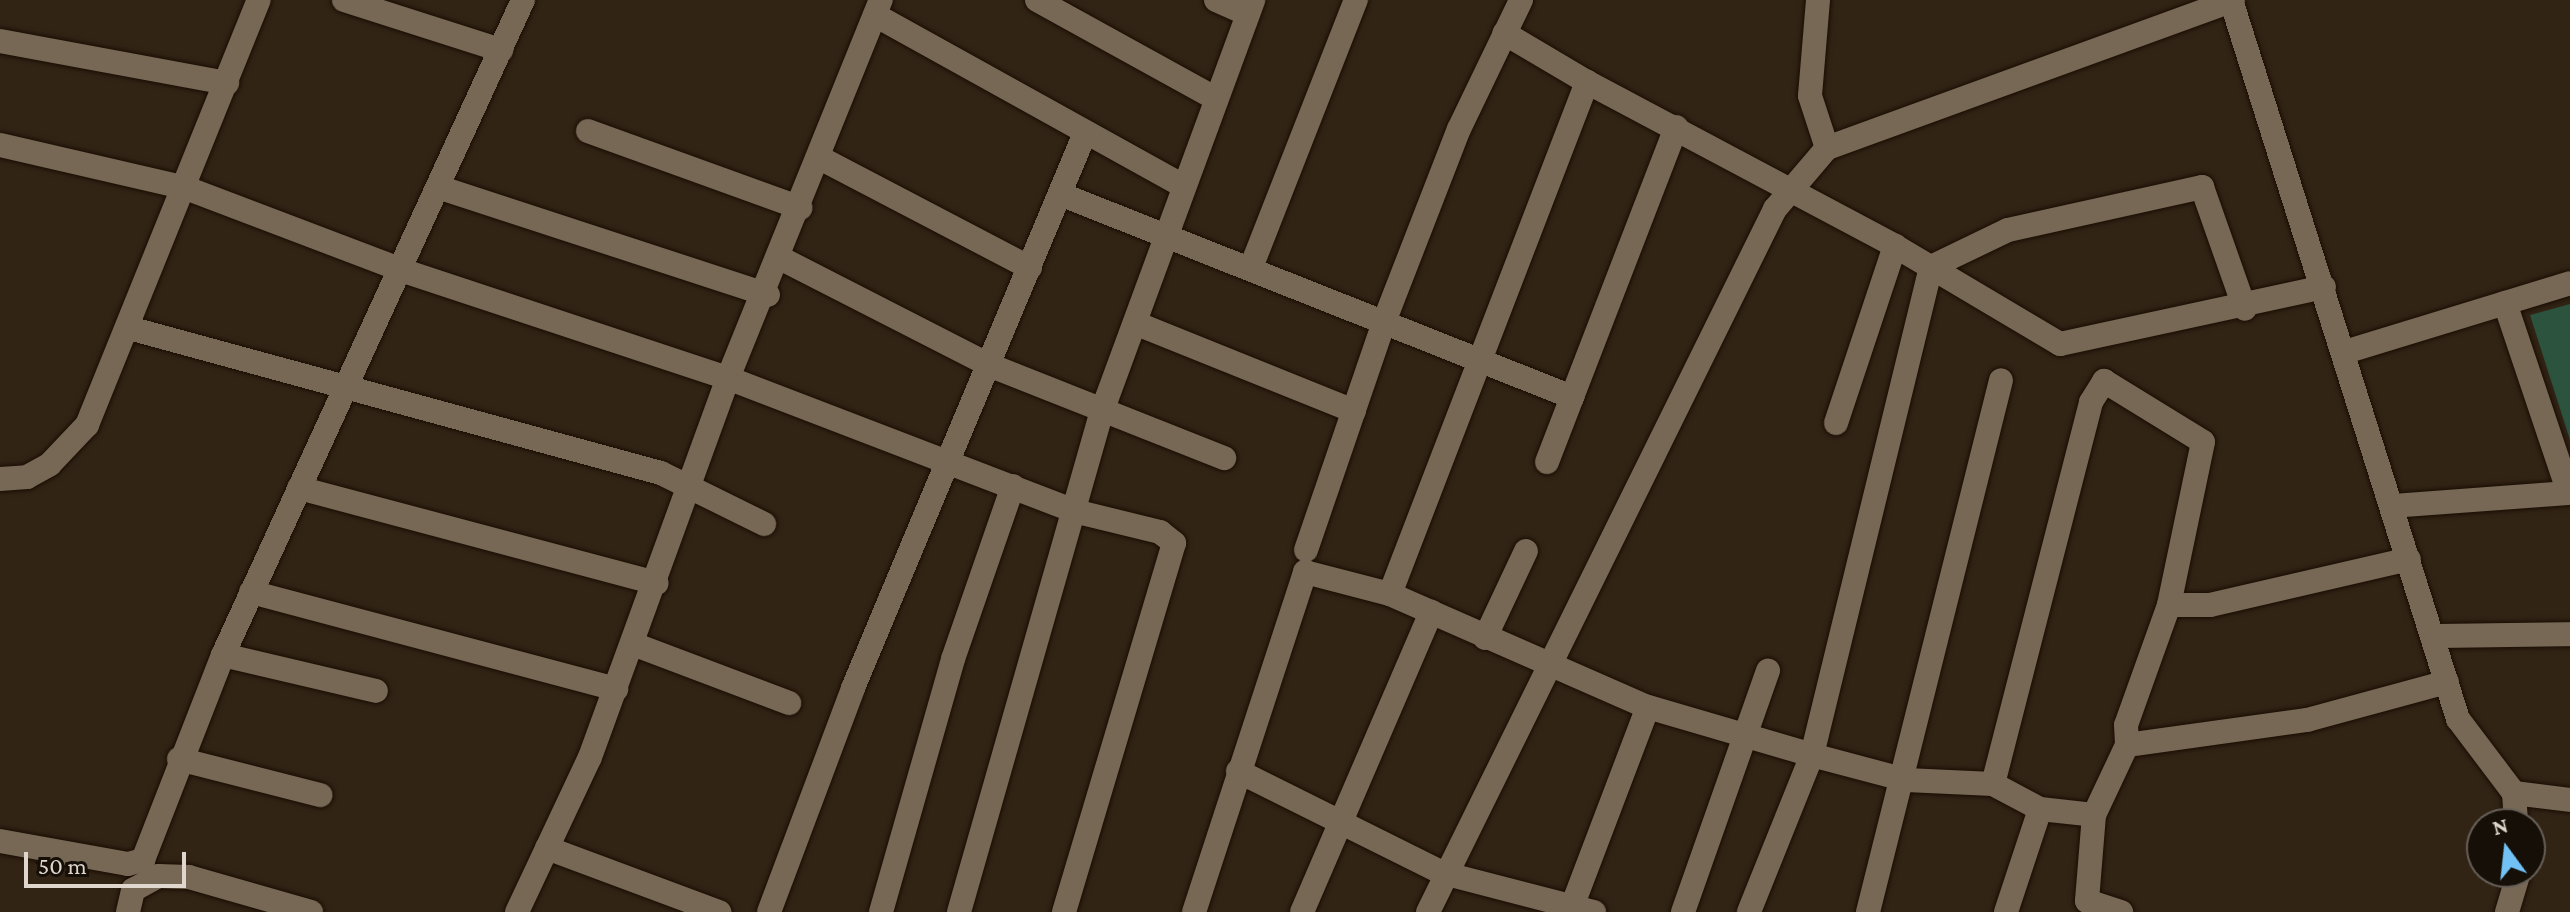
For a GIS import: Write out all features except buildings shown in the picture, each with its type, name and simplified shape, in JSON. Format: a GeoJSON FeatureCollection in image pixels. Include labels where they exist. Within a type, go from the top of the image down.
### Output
{"type":"FeatureCollection","features":[{"type":"Feature","properties":{"kind":"street"},"geometry":{"type":"LineString","coordinates":[[0,479],[27,477],[50,464],[87,425],[186,188],[259,0]]}},
{"type":"Feature","properties":{"kind":"street"},"geometry":{"type":"LineString","coordinates":[[344,0],[501,50]]}},
{"type":"Feature","properties":{"kind":"street"},"geometry":{"type":"LineString","coordinates":[[0,841],[128,864],[143,860],[179,759],[223,655],[299,488],[404,271],[523,0]]}},
{"type":"Feature","properties":{"kind":"street"},"geometry":{"type":"LineString","coordinates":[[1037,0],[1216,99]]}},
{"type":"Feature","properties":{"kind":"street"},"geometry":{"type":"LineString","coordinates":[[959,912],[1101,414],[1250,7],[1216,0]]}},
{"type":"Feature","properties":{"kind":"street"},"geometry":{"type":"LineString","coordinates":[[1252,265],[1356,0]]}},
{"type":"Feature","properties":{"kind":"street"},"geometry":{"type":"LineString","coordinates":[[1306,550],[1384,322],[1504,33],[1521,0]]}},
{"type":"Feature","properties":{"kind":"street"},"geometry":{"type":"LineString","coordinates":[[1818,0],[1810,96],[1827,148]]}},
{"type":"Feature","properties":{"kind":"street"},"geometry":{"type":"LineString","coordinates":[[1428,912],[1443,873],[1775,209],[1827,148],[2232,0],[2458,719],[2514,793],[2515,808]]}},
{"type":"Feature","properties":{"kind":"street"},"geometry":{"type":"LineString","coordinates":[[517,912],[616,689],[693,489],[728,378],[768,295],[878,8],[1085,133],[1184,186]]}},
{"type":"Feature","properties":{"kind":"street"},"geometry":{"type":"LineString","coordinates":[[1504,33],[1587,82],[1895,246],[2060,344],[2245,309],[2324,287]]}},
{"type":"Feature","properties":{"kind":"street"},"geometry":{"type":"LineString","coordinates":[[0,41],[227,83]]}},
{"type":"Feature","properties":{"kind":"street"},"geometry":{"type":"LineString","coordinates":[[1390,594],[1587,82]]}},
{"type":"Feature","properties":{"kind":"street"},"geometry":{"type":"LineString","coordinates":[[1547,462],[1676,127]]}},
{"type":"Feature","properties":{"kind":"street"},"geometry":{"type":"LineString","coordinates":[[588,131],[801,208]]}},
{"type":"Feature","properties":{"kind":"street"},"geometry":{"type":"LineString","coordinates":[[769,912],[853,688],[950,463],[1085,133]]}},
{"type":"Feature","properties":{"kind":"street"},"geometry":{"type":"LineString","coordinates":[[0,145],[186,188],[404,271],[728,378],[1074,511],[1160,532],[1174,543],[1064,912]]}},
{"type":"Feature","properties":{"kind":"street"},"geometry":{"type":"LineString","coordinates":[[820,158],[1030,268]]}},
{"type":"Feature","properties":{"kind":"street"},"geometry":{"type":"LineString","coordinates":[[1931,267],[2008,230],[2202,187],[2245,309]]}},
{"type":"Feature","properties":{"kind":"street"},"geometry":{"type":"LineString","coordinates":[[441,188],[768,295]]}},
{"type":"Feature","properties":{"kind":"street"},"geometry":{"type":"LineString","coordinates":[[1060,194],[1166,236],[1252,265],[1477,362],[1572,397]]}},
{"type":"Feature","properties":{"kind":"street"},"geometry":{"type":"LineString","coordinates":[[1836,423],[1895,246]]}},
{"type":"Feature","properties":{"kind":"street"},"geometry":{"type":"LineString","coordinates":[[782,259],[989,365],[1101,414],[1224,458]]}},
{"type":"Feature","properties":{"kind":"street"},"geometry":{"type":"LineString","coordinates":[[1749,912],[1812,755],[1931,267]]}},
{"type":"Feature","properties":{"kind":"street"},"geometry":{"type":"LineString","coordinates":[[2345,352],[2570,283]]}},
{"type":"Feature","properties":{"kind":"street"},"geometry":{"type":"LineString","coordinates":[[2392,506],[2570,493],[2505,303]]}},
{"type":"Feature","properties":{"kind":"street"},"geometry":{"type":"LineString","coordinates":[[1135,323],[1354,411]]}},
{"type":"Feature","properties":{"kind":"street"},"geometry":{"type":"LineString","coordinates":[[129,328],[350,383],[693,489],[764,524]]}},
{"type":"Feature","properties":{"kind":"street"},"geometry":{"type":"LineString","coordinates":[[1868,912],[1906,780],[2001,380]]}},
{"type":"Feature","properties":{"kind":"street"},"geometry":{"type":"LineString","coordinates":[[1993,784],[2091,402],[2104,381],[2203,442],[2169,605],[2126,725],[2127,745],[2094,815],[2087,901],[2121,912]]}},
{"type":"Feature","properties":{"kind":"street"},"geometry":{"type":"LineString","coordinates":[[881,912],[953,659],[1013,486]]}},
{"type":"Feature","properties":{"kind":"street"},"geometry":{"type":"LineString","coordinates":[[299,488],[657,583]]}},
{"type":"Feature","properties":{"kind":"street"},"geometry":{"type":"LineString","coordinates":[[1485,638],[1526,551]]}},
{"type":"Feature","properties":{"kind":"street"},"geometry":{"type":"LineString","coordinates":[[2169,605],[2210,605],[2409,559]]}},
{"type":"Feature","properties":{"kind":"street"},"geometry":{"type":"LineString","coordinates":[[1194,912],[1305,572],[1390,594],[1547,666],[1648,707],[1906,780],[1993,784],[2040,809],[2094,815]]}},
{"type":"Feature","properties":{"kind":"street"},"geometry":{"type":"LineString","coordinates":[[251,592],[616,689]]}},
{"type":"Feature","properties":{"kind":"street"},"geometry":{"type":"LineString","coordinates":[[1302,912],[1431,612]]}},
{"type":"Feature","properties":{"kind":"street"},"geometry":{"type":"LineString","coordinates":[[2432,636],[2570,634]]}},
{"type":"Feature","properties":{"kind":"street"},"geometry":{"type":"LineString","coordinates":[[633,644],[789,703]]}},
{"type":"Feature","properties":{"kind":"street"},"geometry":{"type":"LineString","coordinates":[[223,655],[376,691]]}},
{"type":"Feature","properties":{"kind":"street"},"geometry":{"type":"LineString","coordinates":[[1683,912],[1750,734],[1768,671]]}},
{"type":"Feature","properties":{"kind":"street"},"geometry":{"type":"LineString","coordinates":[[2127,745],[2307,720],[2447,682]]}},
{"type":"Feature","properties":{"kind":"street"},"geometry":{"type":"LineString","coordinates":[[1238,771],[1443,873],[1578,910],[1648,707]]}},
{"type":"Feature","properties":{"kind":"street"},"geometry":{"type":"LineString","coordinates":[[179,759],[320,795]]}},
{"type":"Feature","properties":{"kind":"street"},"geometry":{"type":"LineString","coordinates":[[2514,793],[2570,800]]}},
{"type":"Feature","properties":{"kind":"street"},"geometry":{"type":"LineString","coordinates":[[2006,912],[2040,809]]}},
{"type":"Feature","properties":{"kind":"street"},"geometry":{"type":"LineString","coordinates":[[547,848],[719,912]]}},
{"type":"Feature","properties":{"kind":"street"},"geometry":{"type":"LineString","coordinates":[[128,912],[133,890],[158,876],[189,877],[311,912]]}},
{"type":"Feature","properties":{"kind":"street"},"geometry":{"type":"LineString","coordinates":[[2507,912],[2514,888]]}},
{"type":"Feature","properties":{"kind":"green space"},"geometry":{"type":"Polygon","coordinates":[[[2570,304],[2570,440],[2530,315],[2570,304]]]}}]}
